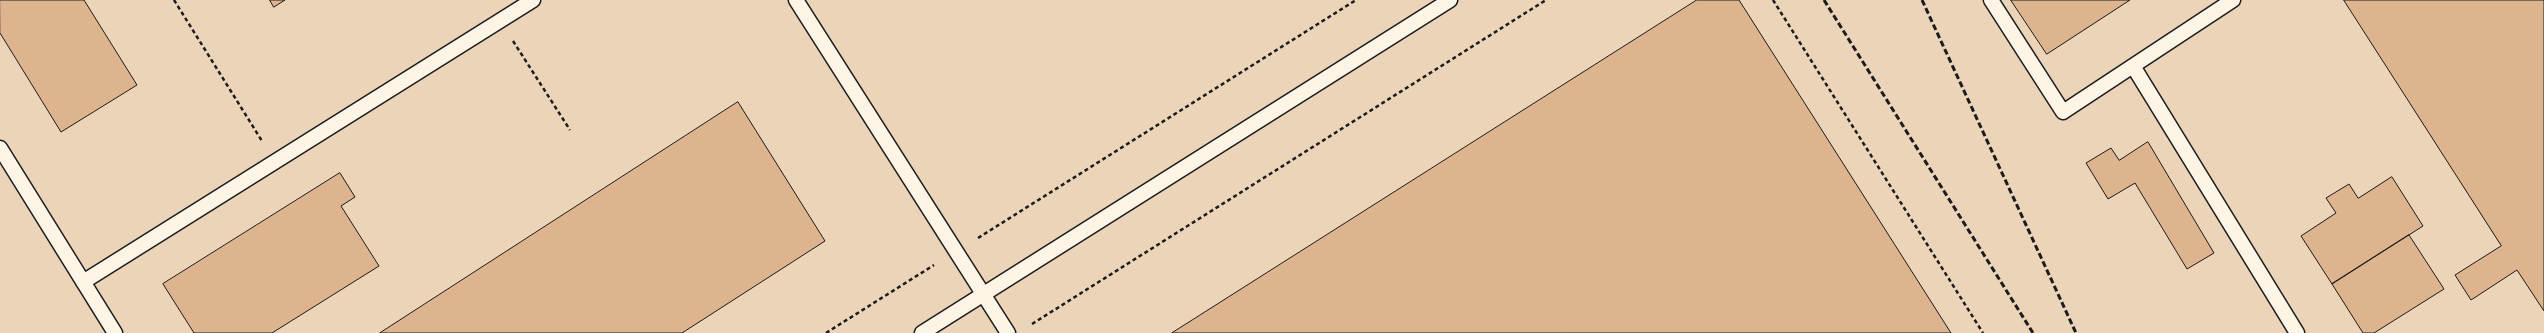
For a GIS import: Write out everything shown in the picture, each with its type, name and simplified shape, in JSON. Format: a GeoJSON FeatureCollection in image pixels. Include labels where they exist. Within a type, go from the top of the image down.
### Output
{"type":"FeatureCollection","features":[{"type":"Feature","properties":{"kind":"lane"},"geometry":{"type":"LineString","coordinates":[[84,282],[533,0]]}},
{"type":"Feature","properties":{"kind":"lane"},"geometry":{"type":"LineString","coordinates":[[796,0],[1008,333]]}},
{"type":"Feature","properties":{"kind":"lane"},"geometry":{"type":"LineString","coordinates":[[922,333],[1450,0]]}},
{"type":"Feature","properties":{"kind":"lane"},"geometry":{"type":"LineString","coordinates":[[1991,0],[2063,112],[2233,0]]}},
{"type":"Feature","properties":{"kind":"lane"},"geometry":{"type":"LineString","coordinates":[[2133,66],[2297,333]]}},
{"type":"Feature","properties":{"kind":"lane"},"geometry":{"type":"LineString","coordinates":[[0,148],[115,333]]}},
{"type":"Feature","properties":{"kind":"path"},"geometry":{"type":"LineString","coordinates":[[174,0],[275,161]]}},
{"type":"Feature","properties":{"kind":"path"},"geometry":{"type":"LineString","coordinates":[[826,333],[1356,0]]}},
{"type":"Feature","properties":{"kind":"path"},"geometry":{"type":"LineString","coordinates":[[1030,325],[1546,0]]}},
{"type":"Feature","properties":{"kind":"path"},"geometry":{"type":"LineString","coordinates":[[1772,0],[1983,333]]}},
{"type":"Feature","properties":{"kind":"path"},"geometry":{"type":"LineString","coordinates":[[500,21],[570,130]]}},
{"type":"Feature","properties":{"kind":"shaded area"},"geometry":{"type":"Polygon","coordinates":[[[0,0],[2544,0],[2544,333],[0,333],[0,0]]]}},
{"type":"Feature","properties":{"kind":"building"},"geometry":{"type":"Polygon","coordinates":[[[0,0],[84,0],[137,85],[61,132],[0,33],[0,0]]]}},
{"type":"Feature","properties":{"kind":"building"},"geometry":{"type":"Polygon","coordinates":[[[270,0],[285,0],[274,7],[270,0]]]}},
{"type":"Feature","properties":{"kind":"building"},"geometry":{"type":"Polygon","coordinates":[[[1697,0],[1739,0],[1951,333],[1172,333],[1697,0]]]}},
{"type":"Feature","properties":{"kind":"building"},"geometry":{"type":"Polygon","coordinates":[[[2011,0],[2130,0],[2047,54],[2011,0]]]}},
{"type":"Feature","properties":{"kind":"building"},"geometry":{"type":"Polygon","coordinates":[[[2344,0],[2544,0],[2544,311],[2517,270],[2471,300],[2455,275],[2501,246],[2344,0]]]}},
{"type":"Feature","properties":{"kind":"building"},"geometry":{"type":"Polygon","coordinates":[[[738,102],[825,241],[682,333],[380,333],[738,102]]]}},
{"type":"Feature","properties":{"kind":"building"},"geometry":{"type":"Polygon","coordinates":[[[2148,142],[2214,253],[2187,269],[2135,183],[2108,199],[2086,163],[2111,148],[2119,160],[2148,142]]]}},
{"type":"Feature","properties":{"kind":"building"},"geometry":{"type":"Polygon","coordinates":[[[340,173],[355,197],[341,206],[379,266],[272,333],[194,333],[163,284],[340,173]]]}},
{"type":"Feature","properties":{"kind":"building"},"geometry":{"type":"Polygon","coordinates":[[[2392,177],[2423,226],[2332,284],[2301,236],[2336,213],[2326,198],[2349,184],[2358,198],[2392,177]]]}},
{"type":"Feature","properties":{"kind":"building"},"geometry":{"type":"Polygon","coordinates":[[[2409,235],[2444,289],[2374,333],[2363,333],[2332,284],[2409,235]]]}},
{"type":"Feature","properties":{"kind":"railway"},"geometry":{"type":"LineString","coordinates":[[1824,0],[2033,333]]}},
{"type":"Feature","properties":{"kind":"railway"},"geometry":{"type":"LineString","coordinates":[[1922,0],[2076,333]]}}]}
